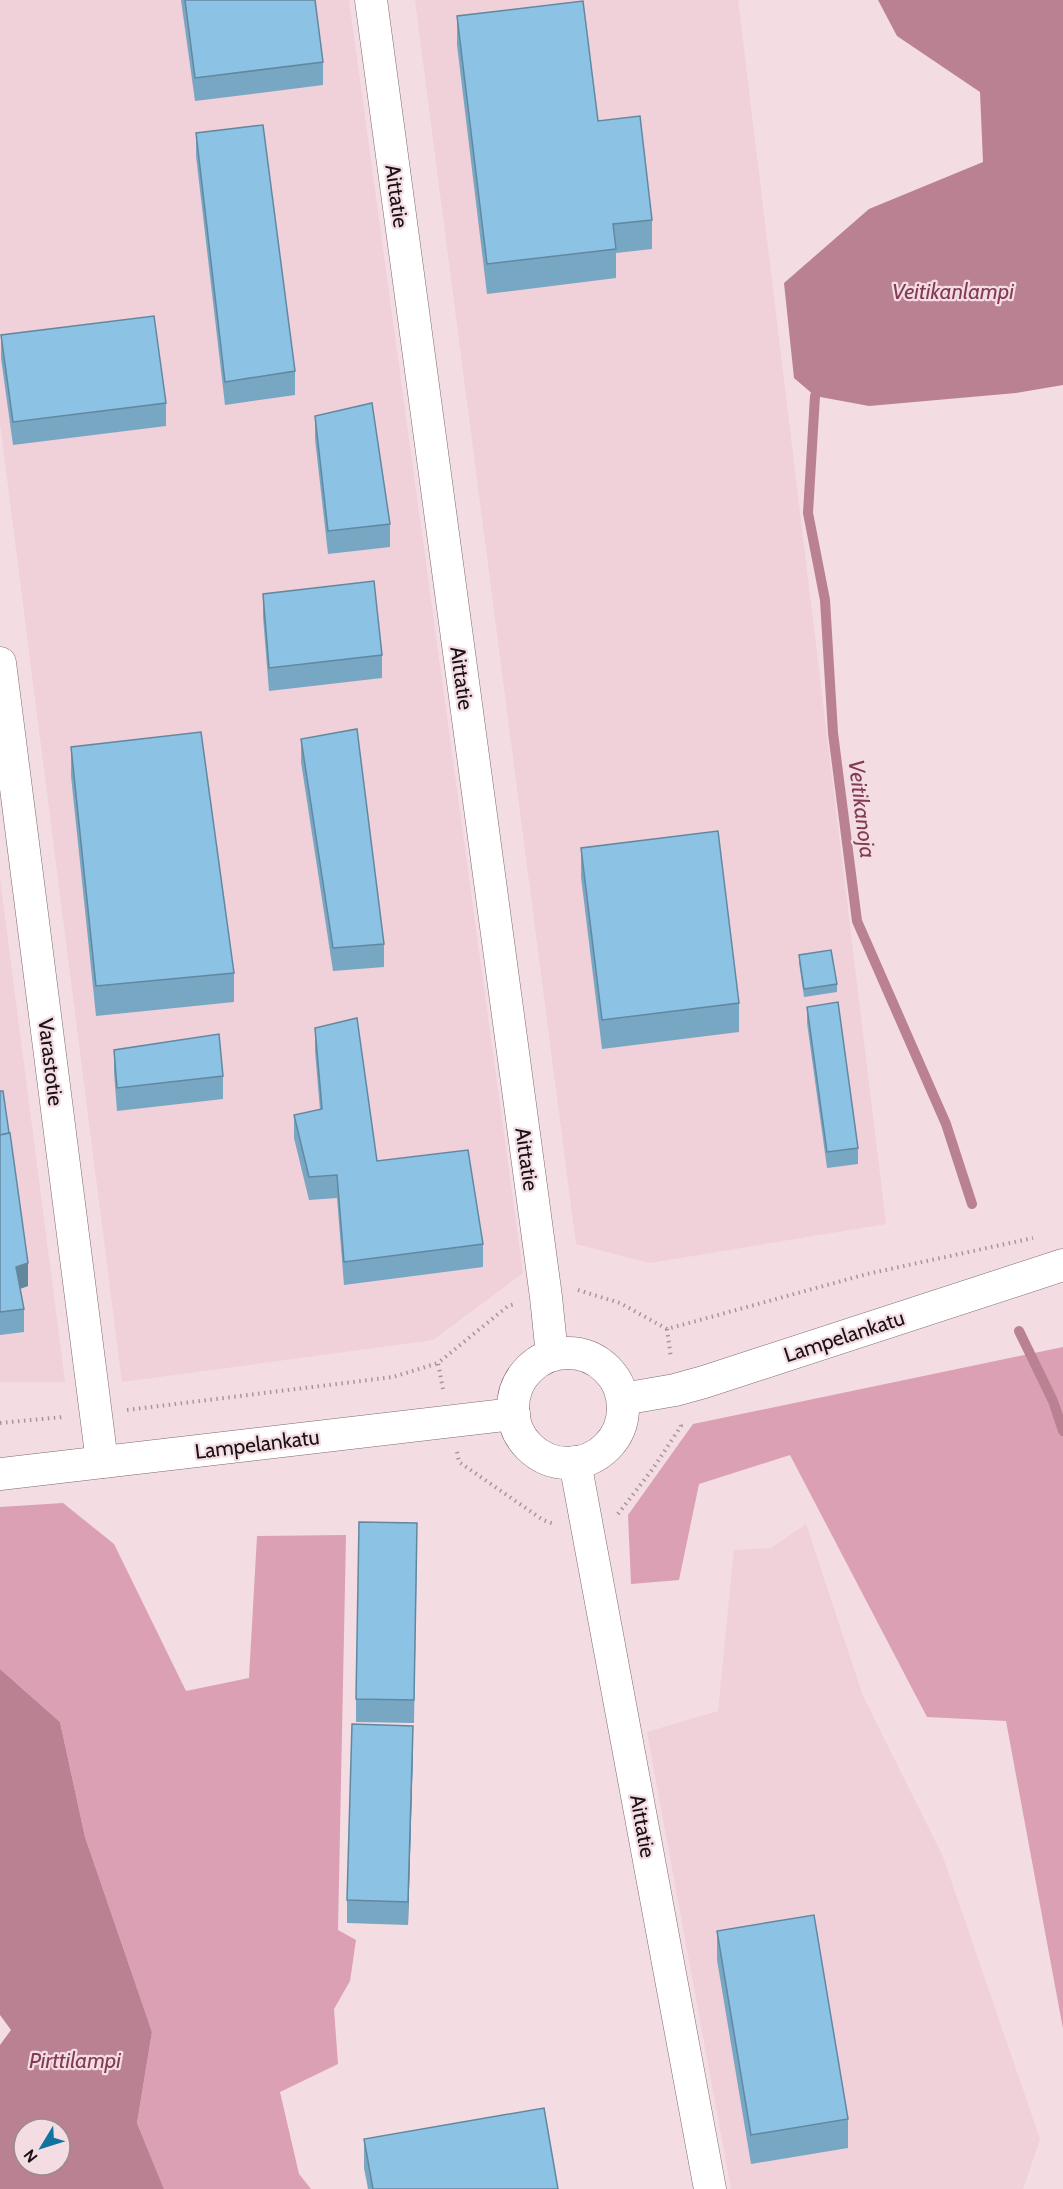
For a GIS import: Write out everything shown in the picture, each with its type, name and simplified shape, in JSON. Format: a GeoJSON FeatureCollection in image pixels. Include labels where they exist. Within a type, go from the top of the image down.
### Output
{"type":"FeatureCollection","features":[{"type":"Feature","properties":{"kind":"street","name":"Aittatie"},"geometry":{"type":"LineString","coordinates":[[370,0],[552,1355]]}},
{"type":"Feature","properties":{"kind":"street","name":"Varastotie"},"geometry":{"type":"LineString","coordinates":[[0,663],[102,1462]]}},
{"type":"Feature","properties":{"kind":"street","name":"Lampelankatu"},"geometry":{"type":"LineString","coordinates":[[623,1399],[675,1390],[1063,1265]]}},
{"type":"Feature","properties":{"kind":"street"},"geometry":{"type":"LineString","coordinates":[[570,1353],[589,1357],[605,1367],[617,1382],[623,1399],[623,1417],[617,1434],[606,1448],[592,1458],[575,1462],[558,1462],[542,1456],[528,1445],[518,1431],[514,1414],[515,1395],[522,1378],[535,1364],[552,1355],[570,1353]]}},
{"type":"Feature","properties":{"kind":"street","name":"Lampelankatu"},"geometry":{"type":"LineString","coordinates":[[0,1474],[514,1414]]}},
{"type":"Feature","properties":{"kind":"street","name":"Aittatie"},"geometry":{"type":"LineString","coordinates":[[575,1462],[710,2189]]}},
{"type":"Feature","properties":{"kind":"path"},"geometry":{"type":"LineString","coordinates":[[0,1423],[96,1414],[393,1377],[438,1363],[508,1306],[581,1290],[620,1303],[667,1329],[867,1274],[1040,1236]]}},
{"type":"Feature","properties":{"kind":"path"},"geometry":{"type":"LineString","coordinates":[[438,1363],[459,1462],[502,1494],[543,1520],[560,1525],[618,1514],[652,1470],[681,1426],[667,1329]]}},
{"type":"Feature","properties":{"kind":"shaded area"},"geometry":{"type":"Polygon","coordinates":[[[0,0],[349,0],[523,1273],[433,1340],[122,1382],[0,423],[0,0]]]}},
{"type":"Feature","properties":{"kind":"shaded area"},"geometry":{"type":"Polygon","coordinates":[[[415,0],[738,0],[886,1224],[650,1263],[576,1244],[415,0]]]}},
{"type":"Feature","properties":{"kind":"shaded area"},"geometry":{"type":"Polygon","coordinates":[[[0,879],[65,1382],[0,1382],[0,879]]]}},
{"type":"Feature","properties":{"kind":"shaded area"},"geometry":{"type":"Polygon","coordinates":[[[1063,1347],[1063,2029],[1006,1721],[927,1717],[790,1455],[699,1484],[679,1580],[631,1584],[628,1515],[693,1424],[1063,1347]]]}},
{"type":"Feature","properties":{"kind":"shaded area"},"geometry":{"type":"Polygon","coordinates":[[[63,1503],[114,1544],[186,1691],[249,1678],[257,1536],[346,1535],[338,1930],[356,1940],[350,1981],[334,2009],[338,2064],[280,2092],[299,2174],[311,2189],[164,2189],[137,2123],[152,2032],[85,1837],[60,1722],[0,1669],[0,1507],[63,1503]]]}},
{"type":"Feature","properties":{"kind":"shaded area"},"geometry":{"type":"Polygon","coordinates":[[[806,1524],[863,1696],[943,1857],[1040,2139],[1023,2189],[731,2189],[647,1732],[718,1711],[734,1550],[771,1548],[806,1524]]]}},
{"type":"Feature","properties":{"kind":"water","name":"Veitikanlampi"},"geometry":{"type":"Polygon","coordinates":[[[878,0],[1063,0],[1063,385],[1016,393],[869,406],[815,396],[794,378],[784,283],[869,209],[983,162],[980,92],[897,36],[878,0]]]}},
{"type":"Feature","properties":{"kind":"water","name":"Pirttilampi"},"geometry":{"type":"Polygon","coordinates":[[[0,1669],[60,1722],[85,1837],[152,2032],[137,2123],[164,2189],[0,2189],[0,2045],[11,2030],[0,2015],[0,1669]]]}},
{"type":"Feature","properties":{"kind":"building"},"geometry":{"type":"Polygon","coordinates":[[[185,0],[315,0],[323,62],[195,78],[185,0]]]}},
{"type":"Feature","properties":{"kind":"building"},"geometry":{"type":"Polygon","coordinates":[[[583,1],[598,121],[640,116],[652,220],[613,224],[616,249],[487,264],[457,16],[583,1]]]}},
{"type":"Feature","properties":{"kind":"building"},"geometry":{"type":"Polygon","coordinates":[[[263,125],[295,371],[225,382],[196,133],[263,125]]]}},
{"type":"Feature","properties":{"kind":"building"},"geometry":{"type":"Polygon","coordinates":[[[154,316],[166,403],[13,422],[1,335],[154,316]]]}},
{"type":"Feature","properties":{"kind":"building"},"geometry":{"type":"Polygon","coordinates":[[[372,403],[390,524],[328,531],[315,416],[372,403]]]}},
{"type":"Feature","properties":{"kind":"building"},"geometry":{"type":"Polygon","coordinates":[[[374,581],[382,655],[269,668],[263,594],[374,581]]]}},
{"type":"Feature","properties":{"kind":"building"},"geometry":{"type":"Polygon","coordinates":[[[357,729],[384,944],[333,948],[301,739],[357,729]]]}},
{"type":"Feature","properties":{"kind":"building"},"geometry":{"type":"Polygon","coordinates":[[[201,732],[234,973],[96,986],[71,747],[201,732]]]}},
{"type":"Feature","properties":{"kind":"building"},"geometry":{"type":"Polygon","coordinates":[[[718,831],[739,1003],[602,1020],[581,848],[718,831]]]}},
{"type":"Feature","properties":{"kind":"building"},"geometry":{"type":"Polygon","coordinates":[[[831,950],[837,984],[804,989],[799,955],[831,950]]]}},
{"type":"Feature","properties":{"kind":"building"},"geometry":{"type":"Polygon","coordinates":[[[838,1002],[858,1148],[827,1152],[807,1007],[838,1002]]]}},
{"type":"Feature","properties":{"kind":"building"},"geometry":{"type":"Polygon","coordinates":[[[357,1018],[377,1161],[468,1150],[483,1244],[344,1262],[337,1175],[309,1177],[294,1115],[322,1109],[315,1028],[357,1018]]]}},
{"type":"Feature","properties":{"kind":"building"},"geometry":{"type":"Polygon","coordinates":[[[219,1034],[223,1076],[117,1088],[114,1050],[219,1034]]]}},
{"type":"Feature","properties":{"kind":"building"},"geometry":{"type":"Polygon","coordinates":[[[0,1091],[3,1091],[9,1133],[0,1135],[0,1091]]]}},
{"type":"Feature","properties":{"kind":"building"},"geometry":{"type":"Polygon","coordinates":[[[10,1133],[28,1263],[16,1267],[24,1309],[0,1312],[0,1135],[10,1133]]]}},
{"type":"Feature","properties":{"kind":"building"},"geometry":{"type":"Polygon","coordinates":[[[359,1522],[417,1523],[414,1700],[356,1699],[359,1522]]]}},
{"type":"Feature","properties":{"kind":"building"},"geometry":{"type":"Polygon","coordinates":[[[352,1724],[413,1726],[408,1902],[347,1900],[352,1724]]]}},
{"type":"Feature","properties":{"kind":"building"},"geometry":{"type":"Polygon","coordinates":[[[814,1915],[848,2119],[751,2135],[717,1931],[814,1915]]]}},
{"type":"Feature","properties":{"kind":"building"},"geometry":{"type":"Polygon","coordinates":[[[544,2108],[558,2189],[373,2189],[364,2139],[544,2108]]]}},
{"type":"Feature","properties":{"kind":"waterway","name":"Veitikanoja"},"geometry":{"type":"LineString","coordinates":[[815,396],[808,513],[825,600],[833,733],[857,921],[946,1124],[972,1204]]}},
{"type":"Feature","properties":{"kind":"waterway","name":"Veitikanoja"},"geometry":{"type":"LineString","coordinates":[[1019,1331],[1053,1401],[1063,1431]]}}]}
